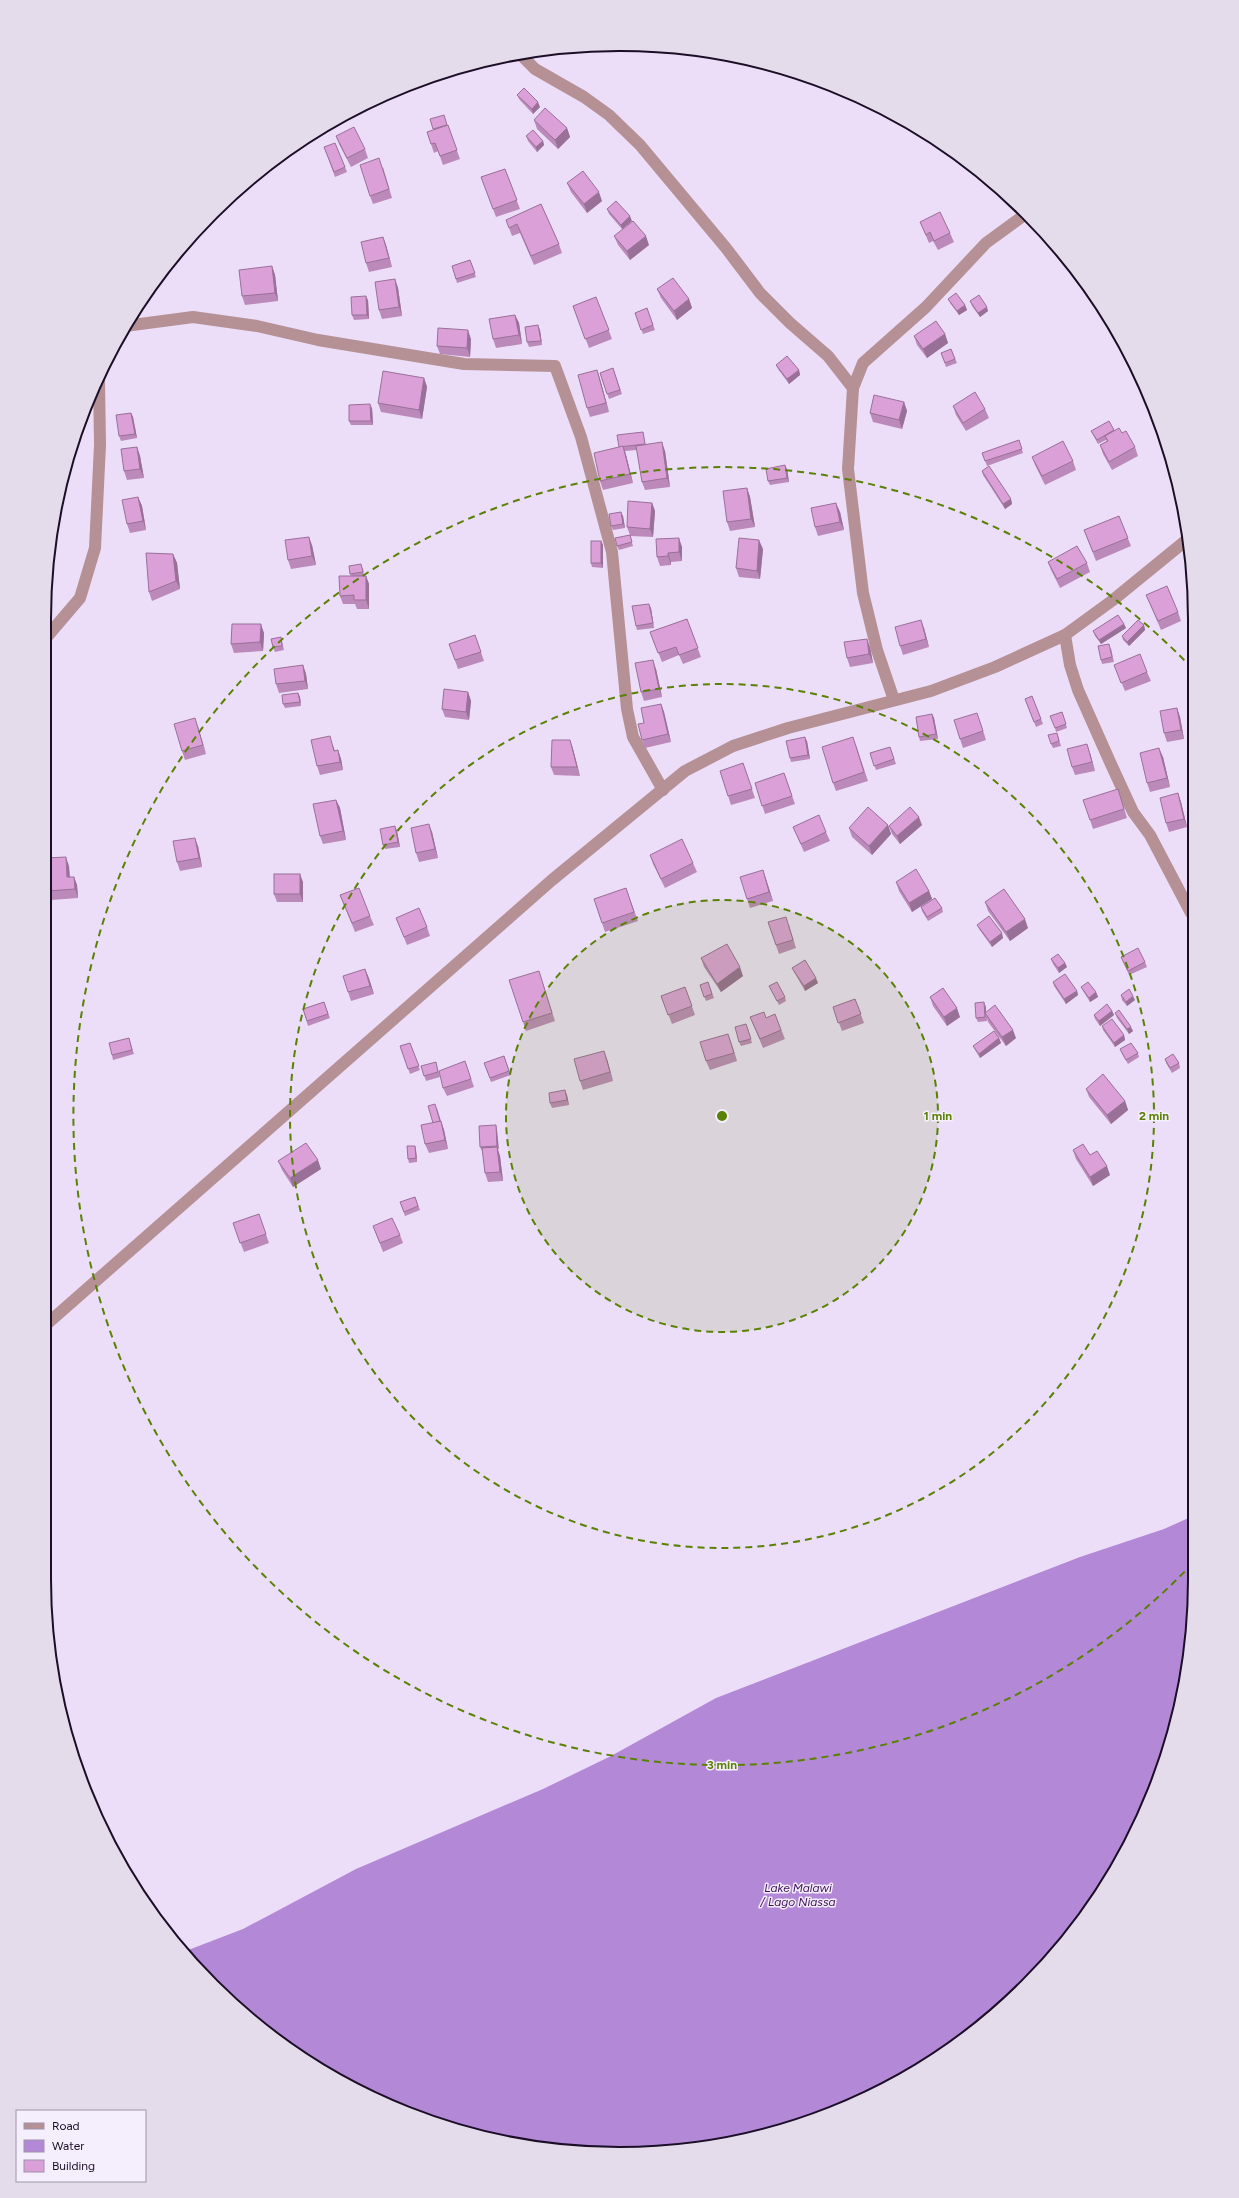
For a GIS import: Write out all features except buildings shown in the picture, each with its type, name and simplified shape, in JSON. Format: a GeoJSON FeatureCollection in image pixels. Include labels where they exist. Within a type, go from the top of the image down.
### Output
{"type":"FeatureCollection","features":[{"type":"Feature","properties":{"kind":"street"},"geometry":{"type":"LineString","coordinates":[[525,59],[535,69],[584,97],[609,114],[640,145],[726,248],[760,293],[790,324],[828,356],[853,388]]}},
{"type":"Feature","properties":{"kind":"street"},"geometry":{"type":"LineString","coordinates":[[894,700],[877,650],[863,592],[848,469],[853,388],[863,363],[926,307],[986,243],[1021,218]]}},
{"type":"Feature","properties":{"kind":"street"},"geometry":{"type":"LineString","coordinates":[[134,325],[193,317],[257,326],[318,340],[464,364],[555,366],[581,437],[612,552],[627,709],[633,737],[663,790]]}},
{"type":"Feature","properties":{"kind":"street"},"geometry":{"type":"LineString","coordinates":[[51,632],[80,598],[95,548],[100,445],[99,391]]}},
{"type":"Feature","properties":{"kind":"street"},"geometry":{"type":"LineString","coordinates":[[51,1320],[558,875],[700,762],[733,746],[788,728],[931,691],[995,667],[1065,635],[1113,600],[1183,542]]}},
{"type":"Feature","properties":{"kind":"street"},"geometry":{"type":"LineString","coordinates":[[1065,635],[1070,665],[1078,690],[1110,762],[1133,812],[1150,835],[1188,907]]}},
{"type":"Feature","properties":{"kind":"water","name":"Lake Malawi / Lago Niassa"},"geometry":{"type":"Polygon","coordinates":[[[1188,1518],[1187,1616],[1183,1653],[1169,1726],[1158,1761],[1145,1796],[1112,1863],[1071,1925],[1047,1953],[994,2006],[966,2030],[904,2071],[837,2104],[767,2128],[694,2142],[657,2146],[582,2146],[545,2142],[472,2128],[402,2104],[335,2071],[273,2030],[245,2006],[189,1950],[243,1929],[356,1869],[543,1789],[611,1756],[716,1698],[1080,1557],[1164,1529],[1188,1518]]]}}]}
